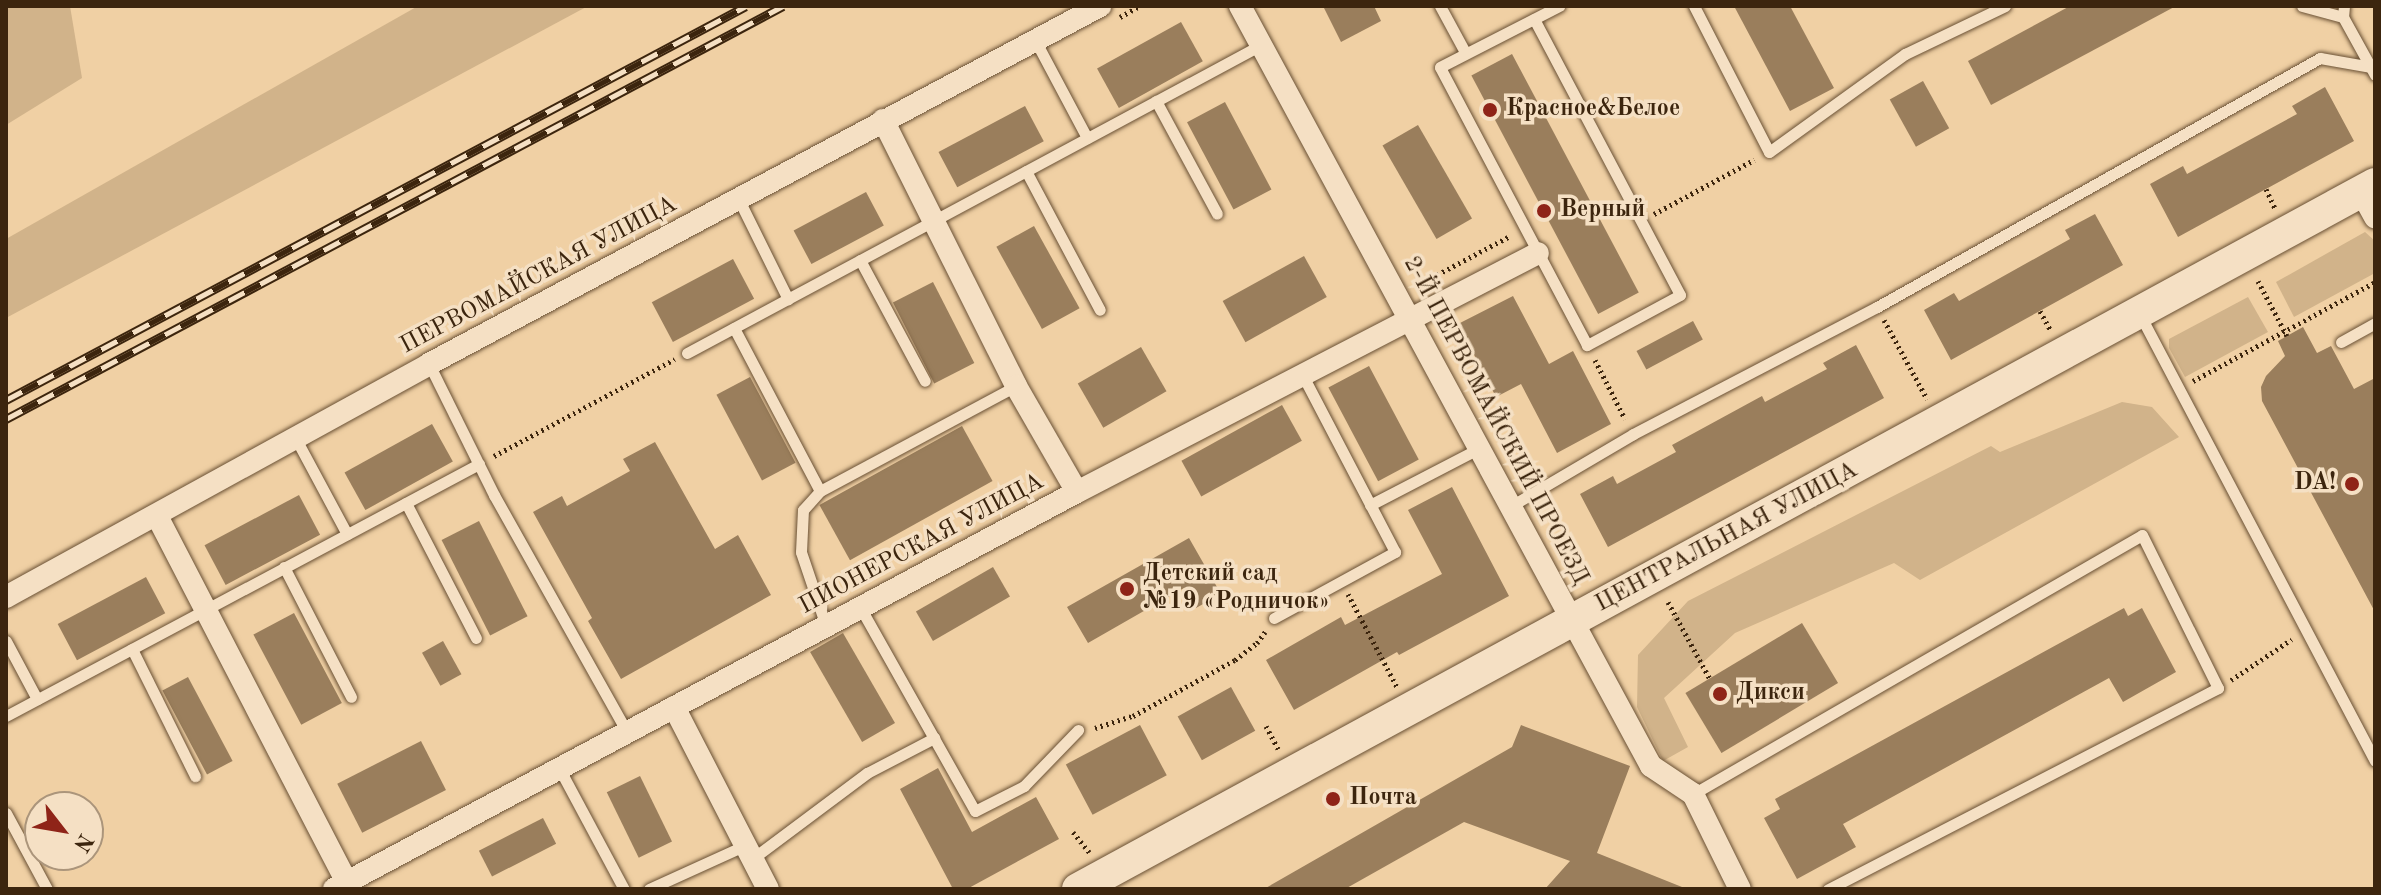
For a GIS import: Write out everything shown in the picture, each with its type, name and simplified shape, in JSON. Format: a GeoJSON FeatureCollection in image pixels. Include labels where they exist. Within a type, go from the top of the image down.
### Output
{"type":"FeatureCollection","features":[{"type":"Feature","properties":{"kind":"main road","name":"ЦЕНТРАЛЬНАЯ УЛИЦА"},"geometry":{"type":"LineString","coordinates":[[1078,889],[2138,313],[2370,198]]}},
{"type":"Feature","properties":{"kind":"street","name":"ПЕРВОМАЙСКАЯ УЛИЦА"},"geometry":{"type":"LineString","coordinates":[[6,597],[429,364],[1100,6]]}},
{"type":"Feature","properties":{"kind":"street","name":"2-Й ПЕРВОМАЙСКИЙ ПРОЕЗД"},"geometry":{"type":"LineString","coordinates":[[1240,6],[1651,766],[1693,794],[1740,889]]}},
{"type":"Feature","properties":{"kind":"street"},"geometry":{"type":"LineString","coordinates":[[883,120],[1016,386],[1077,492]]}},
{"type":"Feature","properties":{"kind":"street","name":"ПИОНЕРСКАЯ УЛИЦА"},"geometry":{"type":"LineString","coordinates":[[340,886],[1077,492],[1538,253]]}},
{"type":"Feature","properties":{"kind":"street"},"geometry":{"type":"LineString","coordinates":[[157,516],[206,609],[340,886]]}},
{"type":"Feature","properties":{"kind":"street"},"geometry":{"type":"LineString","coordinates":[[674,707],[768,889]]}},
{"type":"Feature","properties":{"kind":"lane"},"geometry":{"type":"LineString","coordinates":[[1440,6],[1465,52]]}},
{"type":"Feature","properties":{"kind":"lane"},"geometry":{"type":"LineString","coordinates":[[1534,19],[1680,295],[1587,345],[1440,67],[1559,6]]}},
{"type":"Feature","properties":{"kind":"lane"},"geometry":{"type":"LineString","coordinates":[[1694,6],[1769,152],[1905,54],[2005,6]]}},
{"type":"Feature","properties":{"kind":"lane"},"geometry":{"type":"LineString","coordinates":[[2302,6],[2344,12],[2373,71]]}},
{"type":"Feature","properties":{"kind":"lane"},"geometry":{"type":"LineString","coordinates":[[1035,40],[1087,138]]}},
{"type":"Feature","properties":{"kind":"lane"},"geometry":{"type":"LineString","coordinates":[[687,353],[1261,45]]}},
{"type":"Feature","properties":{"kind":"lane"},"geometry":{"type":"LineString","coordinates":[[1511,506],[1633,434],[1877,307],[2320,58],[2373,71]]}},
{"type":"Feature","properties":{"kind":"lane"},"geometry":{"type":"LineString","coordinates":[[1156,101],[1217,214]]}},
{"type":"Feature","properties":{"kind":"lane"},"geometry":{"type":"LineString","coordinates":[[1026,171],[1100,310]]}},
{"type":"Feature","properties":{"kind":"lane"},"geometry":{"type":"LineString","coordinates":[[738,198],[788,299]]}},
{"type":"Feature","properties":{"kind":"lane"},"geometry":{"type":"LineString","coordinates":[[860,260],[925,381]]}},
{"type":"Feature","properties":{"kind":"lane"},"geometry":{"type":"LineString","coordinates":[[2138,313],[2375,761]]}},
{"type":"Feature","properties":{"kind":"lane"},"geometry":{"type":"LineString","coordinates":[[2341,342],[2375,323]]}},
{"type":"Feature","properties":{"kind":"lane"},"geometry":{"type":"LineString","coordinates":[[734,328],[820,491]]}},
{"type":"Feature","properties":{"kind":"lane"},"geometry":{"type":"LineString","coordinates":[[429,364],[479,464],[627,732]]}},
{"type":"Feature","properties":{"kind":"lane"},"geometry":{"type":"LineString","coordinates":[[1274,618],[1395,552],[1303,376]]}},
{"type":"Feature","properties":{"kind":"lane"},"geometry":{"type":"LineString","coordinates":[[826,626],[801,552],[799,532],[803,510],[820,491],[1016,386]]}},
{"type":"Feature","properties":{"kind":"lane"},"geometry":{"type":"LineString","coordinates":[[296,439],[347,534]]}},
{"type":"Feature","properties":{"kind":"lane"},"geometry":{"type":"LineString","coordinates":[[1370,505],[1480,448]]}},
{"type":"Feature","properties":{"kind":"lane"},"geometry":{"type":"LineString","coordinates":[[6,716],[479,464]]}},
{"type":"Feature","properties":{"kind":"lane"},"geometry":{"type":"LineString","coordinates":[[406,503],[476,638]]}},
{"type":"Feature","properties":{"kind":"lane"},"geometry":{"type":"LineString","coordinates":[[1693,794],[2142,535],[2218,688],[1828,889]]}},
{"type":"Feature","properties":{"kind":"lane"},"geometry":{"type":"LineString","coordinates":[[284,567],[351,697]]}},
{"type":"Feature","properties":{"kind":"lane"},"geometry":{"type":"LineString","coordinates":[[860,607],[975,811],[1024,786],[1078,730]]}},
{"type":"Feature","properties":{"kind":"lane"},"geometry":{"type":"LineString","coordinates":[[6,641],[37,699]]}},
{"type":"Feature","properties":{"kind":"lane"},"geometry":{"type":"LineString","coordinates":[[132,649],[195,776]]}},
{"type":"Feature","properties":{"kind":"lane"},"geometry":{"type":"LineString","coordinates":[[649,889],[749,852],[867,773],[934,738]]}},
{"type":"Feature","properties":{"kind":"lane"},"geometry":{"type":"LineString","coordinates":[[559,767],[624,889]]}},
{"type":"Feature","properties":{"kind":"lane"},"geometry":{"type":"LineString","coordinates":[[6,813],[47,889]]}},
{"type":"Feature","properties":{"kind":"path"},"geometry":{"type":"LineString","coordinates":[[1639,221],[1769,152]]}},
{"type":"Feature","properties":{"kind":"path"},"geometry":{"type":"LineString","coordinates":[[2266,189],[2276,211]]}},
{"type":"Feature","properties":{"kind":"path"},"geometry":{"type":"LineString","coordinates":[[1397,296],[1525,228]]}},
{"type":"Feature","properties":{"kind":"path"},"geometry":{"type":"LineString","coordinates":[[2258,281],[2286,333]]}},
{"type":"Feature","properties":{"kind":"path"},"geometry":{"type":"LineString","coordinates":[[2179,389],[2375,282]]}},
{"type":"Feature","properties":{"kind":"path"},"geometry":{"type":"LineString","coordinates":[[1877,307],[1928,400]]}},
{"type":"Feature","properties":{"kind":"path"},"geometry":{"type":"LineString","coordinates":[[2040,311],[2052,333]]}},
{"type":"Feature","properties":{"kind":"path"},"geometry":{"type":"LineString","coordinates":[[1587,345],[1633,434]]}},
{"type":"Feature","properties":{"kind":"path"},"geometry":{"type":"LineString","coordinates":[[479,464],[687,353]]}},
{"type":"Feature","properties":{"kind":"path"},"geometry":{"type":"LineString","coordinates":[[1341,582],[1398,688]]}},
{"type":"Feature","properties":{"kind":"path"},"geometry":{"type":"LineString","coordinates":[[1668,602],[1710,679]]}},
{"type":"Feature","properties":{"kind":"path"},"geometry":{"type":"LineString","coordinates":[[1078,730],[1106,726],[1133,716],[1235,660],[1257,643],[1274,618]]}},
{"type":"Feature","properties":{"kind":"path"},"geometry":{"type":"LineString","coordinates":[[2218,688],[2306,630]]}},
{"type":"Feature","properties":{"kind":"path"},"geometry":{"type":"LineString","coordinates":[[1266,726],[1278,749]]}},
{"type":"Feature","properties":{"kind":"path"},"geometry":{"type":"LineString","coordinates":[[1073,832],[1089,852]]}},
{"type":"Feature","properties":{"kind":"shaded area"},"geometry":{"type":"Polygon","coordinates":[[[6,6],[70,6],[82,78],[6,125],[6,6]]]}},
{"type":"Feature","properties":{"kind":"shaded area"},"geometry":{"type":"Polygon","coordinates":[[[418,6],[588,6],[6,318],[6,239],[418,6]]]}},
{"type":"Feature","properties":{"kind":"shaded area"},"geometry":{"type":"Polygon","coordinates":[[[2365,232],[2375,241],[2375,273],[2294,317],[2276,282],[2365,232]]]}},
{"type":"Feature","properties":{"kind":"shaded area"},"geometry":{"type":"Polygon","coordinates":[[[2248,297],[2268,332],[2185,377],[2169,348],[2169,339],[2248,297]]]}},
{"type":"Feature","properties":{"kind":"shaded area"},"geometry":{"type":"Polygon","coordinates":[[[2122,402],[2152,407],[2179,437],[1920,580],[1894,563],[1735,633],[1664,698],[1688,747],[1663,761],[1637,707],[1638,655],[1688,601],[1991,446],[2000,452],[2122,402]]]}},
{"type":"Feature","properties":{"kind":"building"},"geometry":{"type":"Polygon","coordinates":[[[1323,6],[1374,6],[1381,21],[1341,42],[1323,6]]]}},
{"type":"Feature","properties":{"kind":"building"},"geometry":{"type":"Polygon","coordinates":[[[1734,6],[1790,6],[1834,88],[1790,111],[1734,6]]]}},
{"type":"Feature","properties":{"kind":"building"},"geometry":{"type":"Polygon","coordinates":[[[2070,6],[2176,6],[1991,105],[1968,61],[2070,6]]]}},
{"type":"Feature","properties":{"kind":"building"},"geometry":{"type":"Polygon","coordinates":[[[1181,22],[1203,61],[1119,108],[1097,69],[1181,22]]]}},
{"type":"Feature","properties":{"kind":"building"},"geometry":{"type":"Polygon","coordinates":[[[1512,54],[1639,292],[1598,314],[1471,76],[1512,54]]]}},
{"type":"Feature","properties":{"kind":"building"},"geometry":{"type":"Polygon","coordinates":[[[1923,81],[1949,128],[1916,147],[1890,99],[1923,81]]]}},
{"type":"Feature","properties":{"kind":"building"},"geometry":{"type":"Polygon","coordinates":[[[2325,87],[2354,141],[2178,237],[2150,184],[2183,166],[2187,174],[2297,114],[2292,106],[2325,87]]]}},
{"type":"Feature","properties":{"kind":"building"},"geometry":{"type":"Polygon","coordinates":[[[1225,102],[1271,189],[1234,210],[1187,122],[1225,102]]]}},
{"type":"Feature","properties":{"kind":"building"},"geometry":{"type":"Polygon","coordinates":[[[1025,106],[1044,141],[957,187],[938,152],[1025,106]]]}},
{"type":"Feature","properties":{"kind":"building"},"geometry":{"type":"Polygon","coordinates":[[[1418,125],[1472,219],[1436,239],[1382,146],[1418,125]]]}},
{"type":"Feature","properties":{"kind":"building"},"geometry":{"type":"Polygon","coordinates":[[[866,192],[884,226],[811,264],[794,230],[866,192]]]}},
{"type":"Feature","properties":{"kind":"building"},"geometry":{"type":"Polygon","coordinates":[[[2095,214],[2123,265],[1951,360],[1924,310],[1954,293],[1959,301],[2070,239],[2065,230],[2095,214]]]}},
{"type":"Feature","properties":{"kind":"building"},"geometry":{"type":"Polygon","coordinates":[[[1034,226],[1080,308],[1042,329],[996,247],[1034,226]]]}},
{"type":"Feature","properties":{"kind":"building"},"geometry":{"type":"Polygon","coordinates":[[[1304,256],[1327,297],[1245,342],[1223,301],[1304,256]]]}},
{"type":"Feature","properties":{"kind":"building"},"geometry":{"type":"Polygon","coordinates":[[[733,259],[754,299],[673,342],[652,302],[733,259]]]}},
{"type":"Feature","properties":{"kind":"building"},"geometry":{"type":"Polygon","coordinates":[[[933,282],[974,363],[934,384],[893,302],[933,282]]]}},
{"type":"Feature","properties":{"kind":"building"},"geometry":{"type":"Polygon","coordinates":[[[1513,296],[1549,364],[1573,351],[1611,424],[1557,453],[1521,384],[1496,397],[1458,324],[1513,296]]]}},
{"type":"Feature","properties":{"kind":"building"},"geometry":{"type":"Polygon","coordinates":[[[1693,321],[1703,340],[1646,370],[1636,351],[1693,321]]]}},
{"type":"Feature","properties":{"kind":"building"},"geometry":{"type":"Polygon","coordinates":[[[2303,327],[2317,353],[2331,346],[2354,389],[2375,378],[2375,612],[2262,401],[2261,387],[2266,376],[2285,356],[2278,341],[2303,327]]]}},
{"type":"Feature","properties":{"kind":"building"},"geometry":{"type":"Polygon","coordinates":[[[1856,345],[1884,398],[1608,547],[1580,494],[1613,476],[1617,484],[1676,452],[1672,445],[1762,396],[1765,402],[1827,369],[1823,363],[1856,345]]]}},
{"type":"Feature","properties":{"kind":"building"},"geometry":{"type":"Polygon","coordinates":[[[1141,347],[1166,391],[1103,428],[1078,384],[1141,347]]]}},
{"type":"Feature","properties":{"kind":"building"},"geometry":{"type":"Polygon","coordinates":[[[1369,366],[1419,460],[1378,481],[1328,388],[1369,366]]]}},
{"type":"Feature","properties":{"kind":"building"},"geometry":{"type":"Polygon","coordinates":[[[750,377],[796,463],[762,480],[716,395],[750,377]]]}},
{"type":"Feature","properties":{"kind":"building"},"geometry":{"type":"Polygon","coordinates":[[[1282,405],[1302,441],[1201,497],[1181,461],[1282,405]]]}},
{"type":"Feature","properties":{"kind":"building"},"geometry":{"type":"Polygon","coordinates":[[[432,424],[453,462],[365,510],[345,472],[432,424]]]}},
{"type":"Feature","properties":{"kind":"building"},"geometry":{"type":"Polygon","coordinates":[[[962,426],[993,481],[850,560],[819,505],[962,426]]]}},
{"type":"Feature","properties":{"kind":"building"},"geometry":{"type":"Polygon","coordinates":[[[655,442],[715,549],[738,535],[771,595],[621,679],[588,621],[592,618],[533,512],[562,496],[567,506],[630,471],[623,459],[655,442]]]}},
{"type":"Feature","properties":{"kind":"building"},"geometry":{"type":"Polygon","coordinates":[[[1452,487],[1509,596],[1399,655],[1397,652],[1294,710],[1266,660],[1341,617],[1345,625],[1442,574],[1408,510],[1452,487]]]}},
{"type":"Feature","properties":{"kind":"building"},"geometry":{"type":"Polygon","coordinates":[[[299,495],[320,535],[226,585],[205,545],[299,495]]]}},
{"type":"Feature","properties":{"kind":"building"},"geometry":{"type":"Polygon","coordinates":[[[479,521],[528,616],[490,635],[442,540],[479,521]]]}},
{"type":"Feature","properties":{"kind":"building"},"geometry":{"type":"Polygon","coordinates":[[[1189,538],[1221,594],[1196,608],[1184,588],[1088,643],[1067,607],[1189,538]]]}},
{"type":"Feature","properties":{"kind":"building"},"geometry":{"type":"Polygon","coordinates":[[[993,567],[1010,596],[933,641],[916,612],[993,567]]]}},
{"type":"Feature","properties":{"kind":"building"},"geometry":{"type":"Polygon","coordinates":[[[146,577],[165,613],[77,660],[58,624],[146,577]]]}},
{"type":"Feature","properties":{"kind":"building"},"geometry":{"type":"Polygon","coordinates":[[[2124,608],[2128,616],[2142,608],[2176,672],[2123,702],[2109,678],[1843,824],[1856,847],[1797,879],[1764,818],[1780,809],[1775,799],[2124,608]]]}},
{"type":"Feature","properties":{"kind":"building"},"geometry":{"type":"Polygon","coordinates":[[[294,613],[342,703],[301,725],[253,635],[294,613]]]}},
{"type":"Feature","properties":{"kind":"building"},"geometry":{"type":"Polygon","coordinates":[[[1802,623],[1838,683],[1721,753],[1685,693],[1802,623]]]}},
{"type":"Feature","properties":{"kind":"building"},"geometry":{"type":"Polygon","coordinates":[[[843,633],[895,723],[862,742],[810,652],[843,633]]]}},
{"type":"Feature","properties":{"kind":"building"},"geometry":{"type":"Polygon","coordinates":[[[443,641],[461,674],[440,686],[422,653],[443,641]]]}},
{"type":"Feature","properties":{"kind":"building"},"geometry":{"type":"Polygon","coordinates":[[[188,677],[233,761],[207,774],[162,691],[188,677]]]}},
{"type":"Feature","properties":{"kind":"building"},"geometry":{"type":"Polygon","coordinates":[[[1231,687],[1255,731],[1202,760],[1178,717],[1231,687]]]}},
{"type":"Feature","properties":{"kind":"building"},"geometry":{"type":"Polygon","coordinates":[[[1140,725],[1167,775],[1093,815],[1066,764],[1140,725]]]}},
{"type":"Feature","properties":{"kind":"building"},"geometry":{"type":"Polygon","coordinates":[[[1521,725],[1630,766],[1597,853],[1687,889],[1545,889],[1570,861],[1464,822],[1345,889],[1264,889],[1512,747],[1521,725]]]}},
{"type":"Feature","properties":{"kind":"building"},"geometry":{"type":"Polygon","coordinates":[[[421,741],[446,790],[362,833],[337,784],[421,741]]]}},
{"type":"Feature","properties":{"kind":"building"},"geometry":{"type":"Polygon","coordinates":[[[938,768],[972,832],[1036,797],[1059,839],[967,889],[953,889],[900,789],[938,768]]]}},
{"type":"Feature","properties":{"kind":"building"},"geometry":{"type":"Polygon","coordinates":[[[640,776],[672,842],[639,858],[607,792],[640,776]]]}},
{"type":"Feature","properties":{"kind":"building"},"geometry":{"type":"Polygon","coordinates":[[[543,818],[556,844],[492,877],[479,851],[543,818]]]}},
{"type":"Feature","properties":{"kind":"railway"},"geometry":{"type":"LineString","coordinates":[[6,400],[746,6]]}},
{"type":"Feature","properties":{"kind":"railway"},"geometry":{"type":"LineString","coordinates":[[6,419],[783,6]]}},
{"type":"Feature","properties":{"kind":"place","name":"Красное&Белое"},"geometry":{"type":"Point","coordinates":[1490,110]}},
{"type":"Feature","properties":{"kind":"place","name":"Верный"},"geometry":{"type":"Point","coordinates":[1544,211]}},
{"type":"Feature","properties":{"kind":"place","name":"DA!"},"geometry":{"type":"Point","coordinates":[2352,484]}},
{"type":"Feature","properties":{"kind":"place","name":"Детский сад №19 «Родничок»"},"geometry":{"type":"Point","coordinates":[1127,589]}},
{"type":"Feature","properties":{"kind":"place","name":"Дикси"},"geometry":{"type":"Point","coordinates":[1720,694]}},
{"type":"Feature","properties":{"kind":"place","name":"Почта"},"geometry":{"type":"Point","coordinates":[1333,799]}}]}
